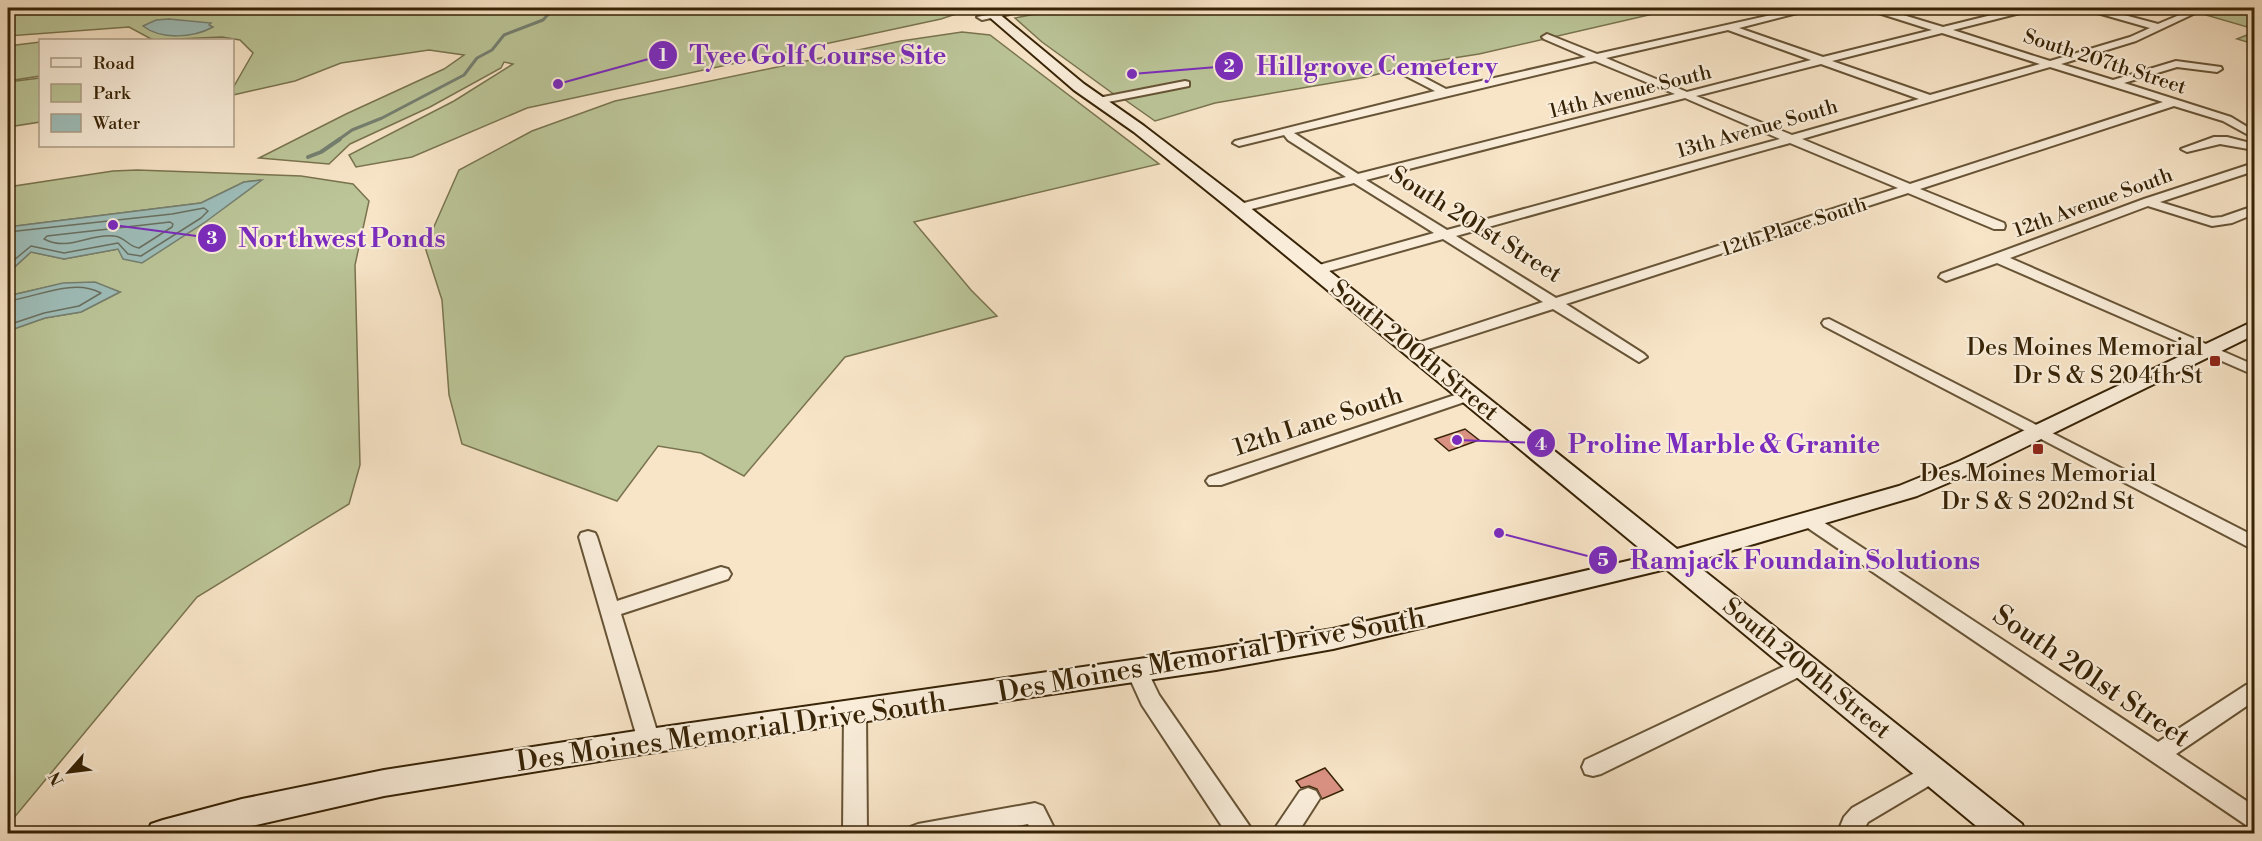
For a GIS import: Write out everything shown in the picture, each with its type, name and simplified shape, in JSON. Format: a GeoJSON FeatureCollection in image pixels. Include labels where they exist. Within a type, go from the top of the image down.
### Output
{"type":"FeatureCollection","features":[{"type":"Feature","properties":{"kind":"main road","name":"South 200th Street"},"geometry":{"type":"LineString","coordinates":[[987,13],[1240,208],[2010,834]]}},
{"type":"Feature","properties":{"kind":"main road","name":"Des Moines Memorial Drive South"},"geometry":{"type":"LineString","coordinates":[[163,834],[242,813],[384,783],[1333,639],[1672,559],[1875,502],[1928,483],[2039,432],[2254,327]]}},
{"type":"Feature","properties":{"kind":"street"},"geometry":{"type":"LineString","coordinates":[[987,13],[1033,8]]}},
{"type":"Feature","properties":{"kind":"street"},"geometry":{"type":"LineString","coordinates":[[1239,143],[1445,92],[1812,8]]}},
{"type":"Feature","properties":{"kind":"street","name":"South 207th Street"},"geometry":{"type":"LineString","coordinates":[[1872,8],[2227,119],[2254,135]]}},
{"type":"Feature","properties":{"kind":"street","name":"14th Avenue South"},"geometry":{"type":"LineString","coordinates":[[1240,208],[2029,8]]}},
{"type":"Feature","properties":{"kind":"street"},"geometry":{"type":"LineString","coordinates":[[2090,8],[2157,27]]}},
{"type":"Feature","properties":{"kind":"street","name":"13th Avenue South"},"geometry":{"type":"LineString","coordinates":[[1317,270],[1791,139],[2053,63],[2133,39],[2202,8]]}},
{"type":"Feature","properties":{"kind":"street"},"geometry":{"type":"LineString","coordinates":[[1728,27],[1930,99]]}},
{"type":"Feature","properties":{"kind":"street"},"geometry":{"type":"LineString","coordinates":[[1546,37],[1999,226]]}},
{"type":"Feature","properties":{"kind":"street"},"geometry":{"type":"LineString","coordinates":[[2115,83],[2176,64],[2217,69]]}},
{"type":"Feature","properties":{"kind":"street"},"geometry":{"type":"LineString","coordinates":[[1406,72],[1445,92]]}},
{"type":"Feature","properties":{"kind":"street"},"geometry":{"type":"LineString","coordinates":[[1098,100],[1185,84]]}},
{"type":"Feature","properties":{"kind":"street","name":"12th Place South"},"geometry":{"type":"LineString","coordinates":[[1414,350],[2175,102]]}},
{"type":"Feature","properties":{"kind":"street","name":"South 201st Street"},"geometry":{"type":"LineString","coordinates":[[1288,132],[1292,138],[1639,357]]}},
{"type":"Feature","properties":{"kind":"street"},"geometry":{"type":"LineString","coordinates":[[2187,148],[2213,139],[2223,139],[2254,147]]}},
{"type":"Feature","properties":{"kind":"street","name":"12th Avenue South"},"geometry":{"type":"LineString","coordinates":[[1946,277],[2148,202],[2254,167]]}},
{"type":"Feature","properties":{"kind":"street"},"geometry":{"type":"LineString","coordinates":[[2148,202],[2207,221],[2218,222],[2242,212],[2254,210]]}},
{"type":"Feature","properties":{"kind":"street"},"geometry":{"type":"LineString","coordinates":[[1998,258],[2254,370]]}},
{"type":"Feature","properties":{"kind":"street"},"geometry":{"type":"LineString","coordinates":[[1829,323],[2254,544]]}},
{"type":"Feature","properties":{"kind":"street","name":"12th Lane South"},"geometry":{"type":"LineString","coordinates":[[1215,481],[1470,395]]}},
{"type":"Feature","properties":{"kind":"street","name":"South 201st Street"},"geometry":{"type":"LineString","coordinates":[[1808,520],[2254,818]]}},
{"type":"Feature","properties":{"kind":"street"},"geometry":{"type":"LineString","coordinates":[[588,537],[649,741]]}},
{"type":"Feature","properties":{"kind":"street"},"geometry":{"type":"LineString","coordinates":[[610,609],[721,574]]}},
{"type":"Feature","properties":{"kind":"street"},"geometry":{"type":"LineString","coordinates":[[1593,767],[1804,665]]}},
{"type":"Feature","properties":{"kind":"street"},"geometry":{"type":"LineString","coordinates":[[1137,670],[1150,699],[1238,831],[1243,834]]}},
{"type":"Feature","properties":{"kind":"street"},"geometry":{"type":"LineString","coordinates":[[2158,754],[2254,691]]}},
{"type":"Feature","properties":{"kind":"street"},"geometry":{"type":"LineString","coordinates":[[855,712],[855,834]]}},
{"type":"Feature","properties":{"kind":"street"},"geometry":{"type":"LineString","coordinates":[[1849,834],[1852,824],[1860,815],[1934,771]]}},
{"type":"Feature","properties":{"kind":"street"},"geometry":{"type":"LineString","coordinates":[[1283,834],[1308,798]]}},
{"type":"Feature","properties":{"kind":"street"},"geometry":{"type":"LineString","coordinates":[[918,834],[1040,823]]}},
{"type":"Feature","properties":{"kind":"green space"},"geometry":{"type":"Polygon","coordinates":[[[8,8],[957,8],[962,12],[941,19],[527,108],[412,157],[356,167],[349,155],[454,101],[513,64],[504,62],[501,68],[430,107],[350,144],[329,164],[259,158],[346,114],[444,69],[464,55],[429,50],[341,63],[295,81],[234,95],[234,86],[253,53],[240,40],[222,37],[151,39],[129,27],[8,36],[8,8]]]}},
{"type":"Feature","properties":{"kind":"green space"},"geometry":{"type":"Polygon","coordinates":[[[1067,8],[1679,8],[1479,54],[1415,64],[1367,77],[1215,103],[1155,121],[1042,42],[1015,18],[1067,8]]]}},
{"type":"Feature","properties":{"kind":"green space"},"geometry":{"type":"Polygon","coordinates":[[[2217,8],[2254,8],[2254,44],[2237,39],[2252,33],[2251,28],[2206,15],[2217,8]]]}},
{"type":"Feature","properties":{"kind":"green space"},"geometry":{"type":"Polygon","coordinates":[[[962,32],[990,35],[1159,164],[914,222],[971,290],[997,316],[845,357],[744,476],[701,453],[658,446],[617,501],[462,444],[449,395],[442,300],[425,247],[459,170],[532,131],[615,101],[901,41],[962,32]]]}},
{"type":"Feature","properties":{"kind":"green space"},"geometry":{"type":"Polygon","coordinates":[[[39,42],[39,76],[8,81],[8,46],[39,42]]]}},
{"type":"Feature","properties":{"kind":"green space"},"geometry":{"type":"Polygon","coordinates":[[[39,78],[39,122],[8,127],[8,82],[39,78]]]}},
{"type":"Feature","properties":{"kind":"green space"},"geometry":{"type":"Polygon","coordinates":[[[113,171],[301,176],[353,184],[369,201],[355,265],[360,465],[349,504],[197,597],[8,825],[8,331],[45,318],[81,312],[120,292],[78,283],[50,286],[8,296],[8,273],[31,252],[64,259],[118,249],[261,180],[244,182],[201,203],[8,227],[8,187],[113,171]]]}},
{"type":"Feature","properties":{"kind":"water"},"geometry":{"type":"Polygon","coordinates":[[[156,20],[211,23],[209,25],[213,27],[205,31],[177,36],[159,34],[143,26],[156,20]]]}},
{"type":"Feature","properties":{"kind":"water"},"geometry":{"type":"Polygon","coordinates":[[[262,180],[204,223],[142,263],[123,259],[118,249],[64,259],[31,252],[8,273],[8,227],[201,203],[244,182],[262,180]]]}},
{"type":"Feature","properties":{"kind":"water"},"geometry":{"type":"Polygon","coordinates":[[[95,282],[120,292],[81,312],[45,318],[8,331],[8,296],[63,283],[95,282]]]}},
{"type":"Feature","properties":{"kind":"building"},"geometry":{"type":"Polygon","coordinates":[[[1465,429],[1479,440],[1449,451],[1435,439],[1465,429]]]}},
{"type":"Feature","properties":{"kind":"building"},"geometry":{"type":"Polygon","coordinates":[[[1325,768],[1343,790],[1322,799],[1317,789],[1309,786],[1301,788],[1296,781],[1325,768]]]}},
{"type":"Feature","properties":{"kind":"waterway"},"geometry":{"type":"LineString","coordinates":[[338,140],[352,130],[382,118],[464,75],[477,58],[492,50],[504,35],[543,20],[554,8]]}},
{"type":"Feature","properties":{"kind":"waterway"},"geometry":{"type":"LineString","coordinates":[[308,157],[321,152],[340,139]]}},
{"type":"Feature","properties":{"kind":"place","name":"Hillgrove Cemetery"},"geometry":{"type":"Point","coordinates":[1132,74]}},
{"type":"Feature","properties":{"kind":"place","name":"Tyee Golf Course Site"},"geometry":{"type":"Point","coordinates":[558,84]}},
{"type":"Feature","properties":{"kind":"place","name":"Northwest Ponds"},"geometry":{"type":"Point","coordinates":[113,225]}},
{"type":"Feature","properties":{"kind":"place","name":"Des Moines Memorial Dr S & S 204th St"},"geometry":{"type":"Point","coordinates":[2215,361]}},
{"type":"Feature","properties":{"kind":"place","name":"Proline Marble & Granite"},"geometry":{"type":"Point","coordinates":[1457,440]}},
{"type":"Feature","properties":{"kind":"place","name":"Des Moines Memorial Dr S & S 202nd St"},"geometry":{"type":"Point","coordinates":[2038,449]}},
{"type":"Feature","properties":{"kind":"place","name":"Ramjack Foundain Solutions"},"geometry":{"type":"Point","coordinates":[1499,533]}}]}
